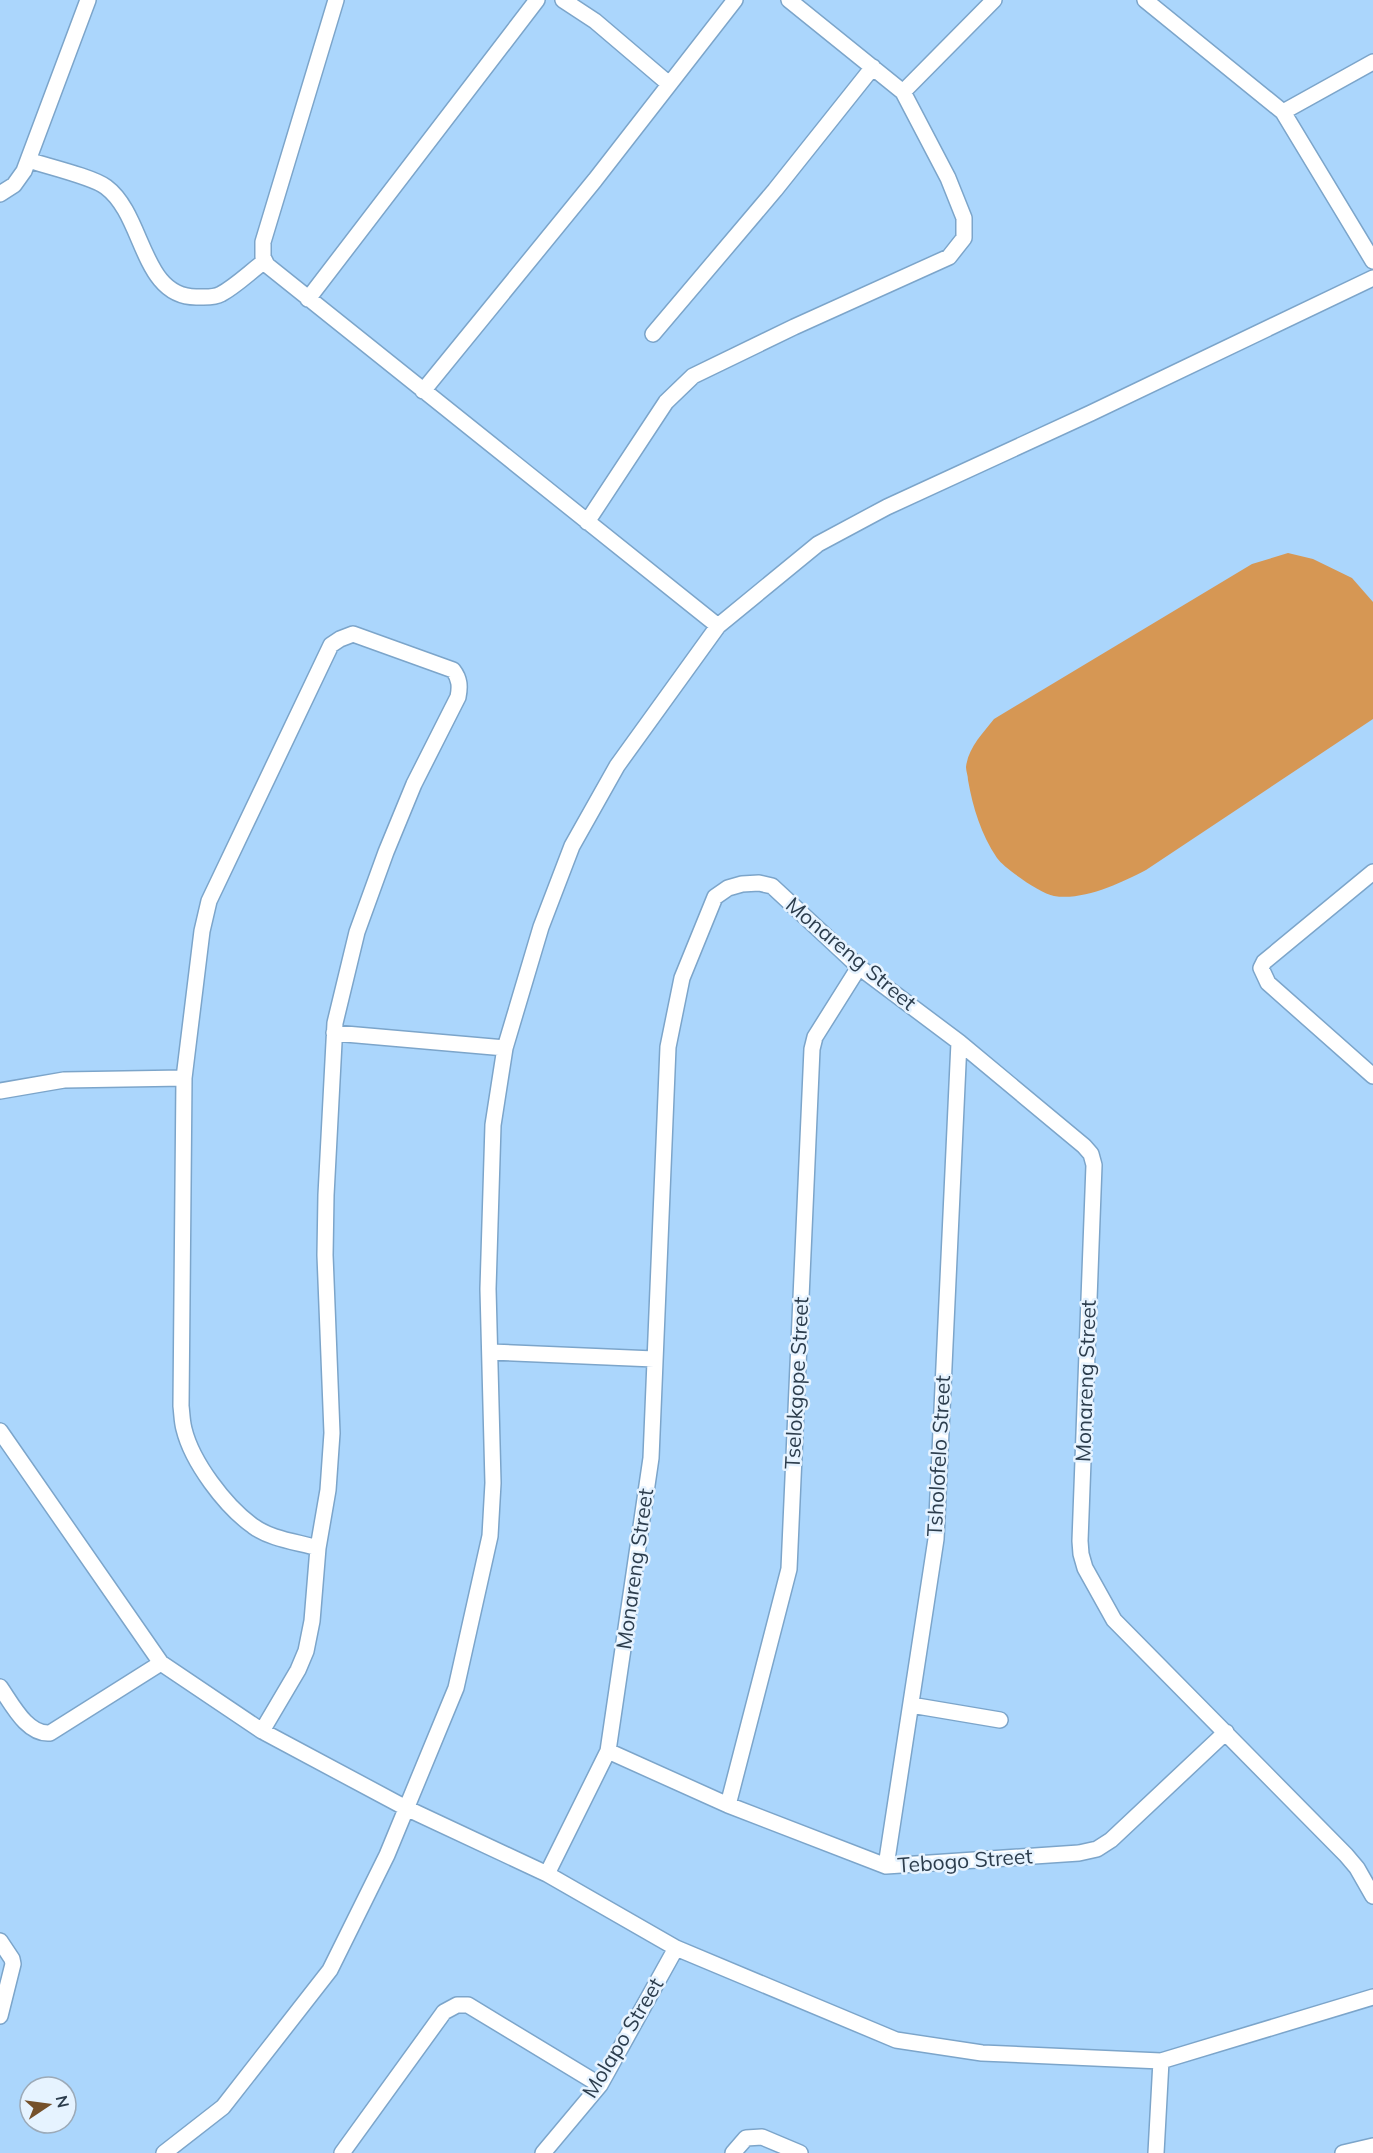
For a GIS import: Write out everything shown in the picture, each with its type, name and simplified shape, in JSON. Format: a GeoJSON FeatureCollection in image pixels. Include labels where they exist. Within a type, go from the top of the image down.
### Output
{"type":"FeatureCollection","features":[{"type":"Feature","properties":{"kind":"street"},"geometry":{"type":"LineString","coordinates":[[0,195],[14,185],[22,175],[88,0]]}},
{"type":"Feature","properties":{"kind":"street"},"geometry":{"type":"LineString","coordinates":[[336,0],[263,242],[265,261],[275,273],[717,626]]}},
{"type":"Feature","properties":{"kind":"street"},"geometry":{"type":"LineString","coordinates":[[308,299],[537,0]]}},
{"type":"Feature","properties":{"kind":"street"},"geometry":{"type":"LineString","coordinates":[[563,0],[596,21],[669,84]]}},
{"type":"Feature","properties":{"kind":"street"},"geometry":{"type":"LineString","coordinates":[[423,391],[595,180],[735,0]]}},
{"type":"Feature","properties":{"kind":"street"},"geometry":{"type":"LineString","coordinates":[[587,522],[666,402],[693,376],[794,327],[950,257],[964,238],[964,218],[952,188],[903,92],[789,0]]}},
{"type":"Feature","properties":{"kind":"street"},"geometry":{"type":"LineString","coordinates":[[903,92],[994,0]]}},
{"type":"Feature","properties":{"kind":"street"},"geometry":{"type":"LineString","coordinates":[[1145,0],[1283,112],[1373,261]]}},
{"type":"Feature","properties":{"kind":"street"},"geometry":{"type":"LineString","coordinates":[[1283,112],[1373,62]]}},
{"type":"Feature","properties":{"kind":"street"},"geometry":{"type":"LineString","coordinates":[[653,334],[775,190],[873,67]]}},
{"type":"Feature","properties":{"kind":"street"},"geometry":{"type":"LineString","coordinates":[[28,160],[106,186],[128,212],[156,276],[166,288],[176,294],[197,297],[218,296],[265,261]]}},
{"type":"Feature","properties":{"kind":"street"},"geometry":{"type":"LineString","coordinates":[[164,2153],[223,2107],[330,1970],[387,1856],[456,1688],[490,1536],[493,1483],[488,1289],[493,1125],[505,1048],[541,927],[572,846],[616,766],[717,626],[818,544],[867,518],[1373,278]]}},
{"type":"Feature","properties":{"kind":"street"},"geometry":{"type":"LineString","coordinates":[[262,1731],[298,1670],[306,1651],[312,1621],[318,1548],[328,1490],[332,1433],[325,1255],[335,1023],[357,932],[386,852],[414,784],[460,690],[459,680],[453,670],[353,634],[331,645],[208,901],[202,931],[184,1078],[181,1406],[184,1430],[204,1472],[228,1503],[253,1526],[266,1533],[318,1548]]}},
{"type":"Feature","properties":{"kind":"street"},"geometry":{"type":"LineString","coordinates":[[1373,872],[1264,962],[1261,968],[1268,983],[1373,1076]]}},
{"type":"Feature","properties":{"kind":"street","name":"Monareng Street"},"geometry":{"type":"LineString","coordinates":[[547,1875],[608,1752],[651,1458],[668,1047],[682,978],[715,897],[728,888],[741,884],[759,884],[772,886],[859,967],[959,1042],[1091,1154],[1094,1165],[1081,1554],[1085,1568],[1114,1620],[1346,1855],[1357,1868],[1373,1896]]}},
{"type":"Feature","properties":{"kind":"street","name":"Tselokgope Street"},"geometry":{"type":"LineString","coordinates":[[728,1805],[789,1569],[812,1049],[815,1037],[859,967]]}},
{"type":"Feature","properties":{"kind":"street"},"geometry":{"type":"LineString","coordinates":[[334,1033],[505,1048]]}},
{"type":"Feature","properties":{"kind":"street","name":"Tsholofelo Street"},"geometry":{"type":"LineString","coordinates":[[886,1866],[936,1539],[959,1042]]}},
{"type":"Feature","properties":{"kind":"street"},"geometry":{"type":"LineString","coordinates":[[0,1092],[64,1080],[184,1078]]}},
{"type":"Feature","properties":{"kind":"street"},"geometry":{"type":"LineString","coordinates":[[491,1352],[654,1359]]}},
{"type":"Feature","properties":{"kind":"street"},"geometry":{"type":"LineString","coordinates":[[0,1431],[161,1663],[262,1731],[406,1808],[547,1875],[676,1948],[896,2040],[982,2053],[1161,2061],[1373,1997]]}},
{"type":"Feature","properties":{"kind":"street"},"geometry":{"type":"LineString","coordinates":[[0,1687],[27,1724],[41,1733],[50,1733],[161,1663]]}},
{"type":"Feature","properties":{"kind":"street"},"geometry":{"type":"LineString","coordinates":[[910,1705],[1000,1720]]}},
{"type":"Feature","properties":{"kind":"street","name":"Tebogo Street"},"geometry":{"type":"LineString","coordinates":[[608,1752],[728,1805],[886,1866],[1079,1853],[1096,1849],[1111,1840],[1226,1732]]}},
{"type":"Feature","properties":{"kind":"street"},"geometry":{"type":"LineString","coordinates":[[0,1941],[13,1964],[0,2016]]}},
{"type":"Feature","properties":{"kind":"street","name":"Molapo Street"},"geometry":{"type":"LineString","coordinates":[[543,2153],[600,2085],[676,1948]]}},
{"type":"Feature","properties":{"kind":"street"},"geometry":{"type":"LineString","coordinates":[[342,2153],[444,2012],[457,2005],[468,2005],[600,2085]]}},
{"type":"Feature","properties":{"kind":"street"},"geometry":{"type":"LineString","coordinates":[[1156,2153],[1161,2061]]}},
{"type":"Feature","properties":{"kind":"street"},"geometry":{"type":"LineString","coordinates":[[733,2153],[746,2138],[758,2136],[800,2153]]}},
{"type":"Feature","properties":{"kind":"street"},"geometry":{"type":"LineString","coordinates":[[1343,2153],[1373,2146]]}},
{"type":"Feature","properties":{"kind":"shaded area"},"geometry":{"type":"Polygon","coordinates":[[[1288,553],[1313,559],[1352,578],[1373,602],[1373,719],[1146,870],[1114,885],[1077,896],[1054,896],[1032,886],[1001,863],[986,840],[978,820],[966,767],[973,747],[994,719],[1252,564],[1288,553]]]}}]}
